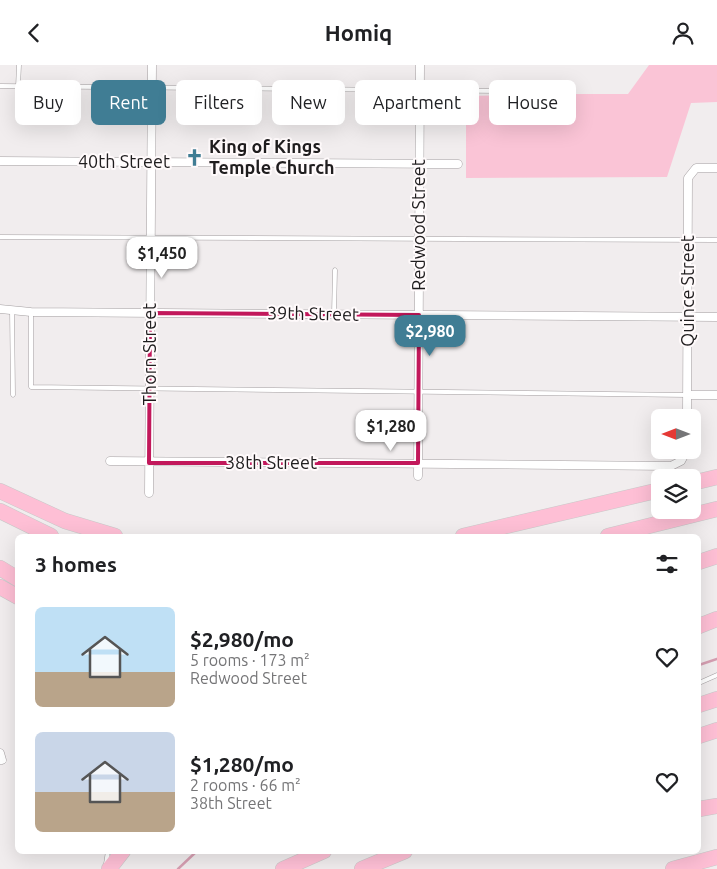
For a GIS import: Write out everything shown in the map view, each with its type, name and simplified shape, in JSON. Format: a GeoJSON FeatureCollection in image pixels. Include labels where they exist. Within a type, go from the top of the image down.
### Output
{"type":"FeatureCollection","features":[{"type":"Feature","properties":{"kind":"highway"},"geometry":{"type":"LineString","coordinates":[[701,481],[717,477]]}},
{"type":"Feature","properties":{"kind":"highway"},"geometry":{"type":"LineString","coordinates":[[0,491],[65,521],[108,534]]}},
{"type":"Feature","properties":{"kind":"highway"},"geometry":{"type":"LineString","coordinates":[[472,534],[651,492]]}},
{"type":"Feature","properties":{"kind":"highway"},"geometry":{"type":"LineString","coordinates":[[616,534],[717,509]]}},
{"type":"Feature","properties":{"kind":"highway"},"geometry":{"type":"LineString","coordinates":[[0,511],[47,534]]}},
{"type":"Feature","properties":{"kind":"highway"},"geometry":{"type":"LineString","coordinates":[[701,560],[717,556]]}},
{"type":"Feature","properties":{"kind":"highway"},"geometry":{"type":"LineString","coordinates":[[0,567],[15,577]]}},
{"type":"Feature","properties":{"kind":"highway"},"geometry":{"type":"LineString","coordinates":[[0,587],[15,595]]}},
{"type":"Feature","properties":{"kind":"highway"},"geometry":{"type":"LineString","coordinates":[[701,625],[717,619]]}},
{"type":"Feature","properties":{"kind":"highway"},"geometry":{"type":"LineString","coordinates":[[701,704],[717,699]]}},
{"type":"Feature","properties":{"kind":"highway"},"geometry":{"type":"LineString","coordinates":[[701,735],[717,730]]}},
{"type":"Feature","properties":{"kind":"highway"},"geometry":{"type":"LineString","coordinates":[[701,809],[717,806]]}},
{"type":"Feature","properties":{"kind":"highway"},"geometry":{"type":"LineString","coordinates":[[109,869],[121,854]]}},
{"type":"Feature","properties":{"kind":"highway"},"geometry":{"type":"LineString","coordinates":[[283,869],[317,854]]}},
{"type":"Feature","properties":{"kind":"highway"},"geometry":{"type":"LineString","coordinates":[[362,869],[398,854]]}},
{"type":"Feature","properties":{"kind":"highway"},"geometry":{"type":"LineString","coordinates":[[673,869],[717,857]]}},
{"type":"Feature","properties":{"kind":"street","name":"Thorn Street"},"geometry":{"type":"LineString","coordinates":[[152,65],[152,80]]}},
{"type":"Feature","properties":{"kind":"street","name":"Redwood Street"},"geometry":{"type":"LineString","coordinates":[[420,65],[420,80]]}},
{"type":"Feature","properties":{"kind":"street","name":"Thorn Street"},"geometry":{"type":"LineString","coordinates":[[149,493],[152,125]]}},
{"type":"Feature","properties":{"kind":"street","name":"Redwood Street"},"geometry":{"type":"LineString","coordinates":[[418,475],[420,125]]}},
{"type":"Feature","properties":{"kind":"street","name":"40th Street"},"geometry":{"type":"LineString","coordinates":[[0,161],[458,164]]}},
{"type":"Feature","properties":{"kind":"street","name":"Quince Street"},"geometry":{"type":"LineString","coordinates":[[687,409],[688,178],[696,168],[717,168]]}},
{"type":"Feature","properties":{"kind":"street","name":"39th Street"},"geometry":{"type":"LineString","coordinates":[[0,309],[31,312],[717,317]]}},
{"type":"Feature","properties":{"kind":"street"},"geometry":{"type":"LineString","coordinates":[[687,395],[717,395]]}},
{"type":"Feature","properties":{"kind":"street","name":"38th Street"},"geometry":{"type":"LineString","coordinates":[[110,461],[149,463],[418,463],[671,466],[682,459]]}},
{"type":"Feature","properties":{"kind":"lane"},"geometry":{"type":"LineString","coordinates":[[18,80],[19,65]]}},
{"type":"Feature","properties":{"kind":"lane"},"geometry":{"type":"LineString","coordinates":[[0,87],[15,87]]}},
{"type":"Feature","properties":{"kind":"lane"},"geometry":{"type":"LineString","coordinates":[[166,88],[355,90]]}},
{"type":"Feature","properties":{"kind":"lane"},"geometry":{"type":"LineString","coordinates":[[0,237],[717,240]]}},
{"type":"Feature","properties":{"kind":"lane"},"geometry":{"type":"LineString","coordinates":[[334,314],[335,270]]}},
{"type":"Feature","properties":{"kind":"lane"},"geometry":{"type":"LineString","coordinates":[[12,310],[13,395]]}},
{"type":"Feature","properties":{"kind":"lane"},"geometry":{"type":"LineString","coordinates":[[31,312],[30,387],[687,395]]}},
{"type":"Feature","properties":{"kind":"lane"},"geometry":{"type":"LineString","coordinates":[[701,682],[717,675]]}},
{"type":"Feature","properties":{"kind":"lane"},"geometry":{"type":"LineString","coordinates":[[105,869],[108,854]]}},
{"type":"Feature","properties":{"kind":"highlighted area"},"geometry":{"type":"Polygon","coordinates":[[[150,313],[419,315],[418,463],[149,463],[150,313]]]}},
{"type":"Feature","properties":{"kind":"shaded area"},"geometry":{"type":"Polygon","coordinates":[[[649,65],[717,65],[717,102],[691,103],[667,177],[466,178],[466,125],[479,125],[479,96],[489,96],[489,125],[576,125],[576,94],[628,94],[649,65]]]}},
{"type":"Feature","properties":{"kind":"waterway"},"geometry":{"type":"LineString","coordinates":[[701,664],[717,659]]}},
{"type":"Feature","properties":{"kind":"waterway"},"geometry":{"type":"LineString","coordinates":[[178,869],[194,854]]}},
{"type":"Feature","properties":{"kind":"place","name":"King of Kings Temple Church"},"geometry":{"type":"Point","coordinates":[195,157]}}]}
